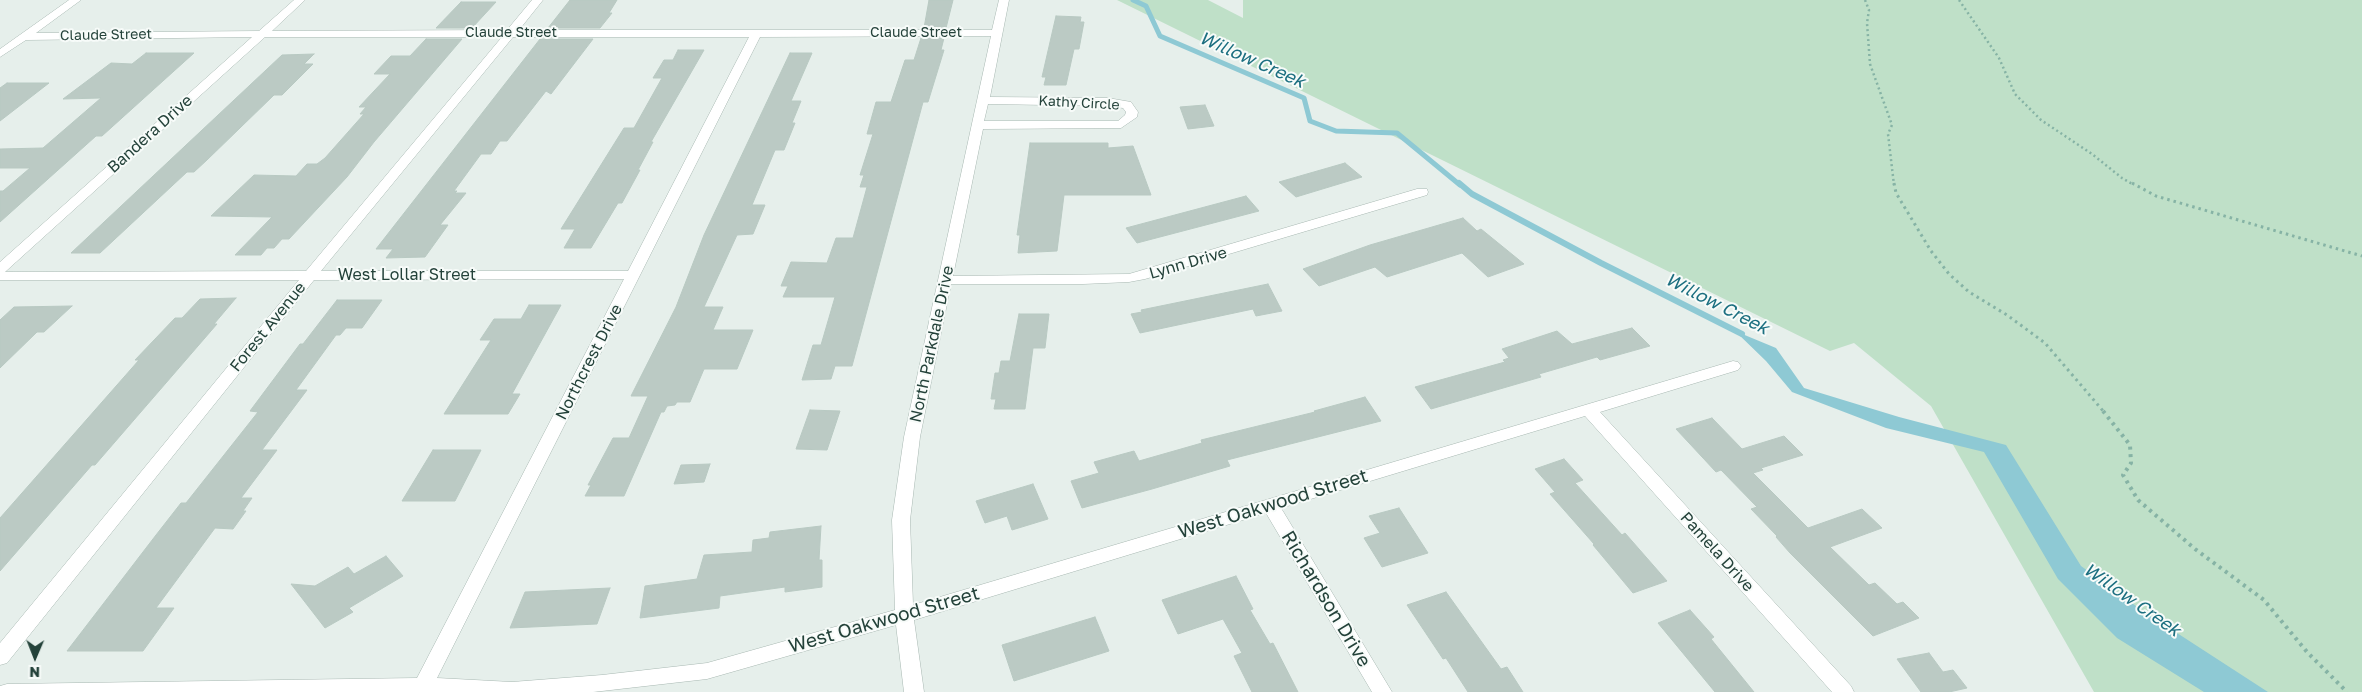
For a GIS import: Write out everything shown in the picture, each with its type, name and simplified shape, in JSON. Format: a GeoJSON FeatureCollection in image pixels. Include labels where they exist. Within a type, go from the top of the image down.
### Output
{"type":"FeatureCollection","features":[{"type":"Feature","properties":{"kind":"street"},"geometry":{"type":"LineString","coordinates":[[0,54],[76,0]]}},
{"type":"Feature","properties":{"kind":"street","name":"Bandera Drive"},"geometry":{"type":"LineString","coordinates":[[0,269],[300,0]]}},
{"type":"Feature","properties":{"kind":"street","name":"Forest Avenue"},"geometry":{"type":"LineString","coordinates":[[0,657],[310,275],[538,0]]}},
{"type":"Feature","properties":{"kind":"street","name":"North Parkdale Drive"},"geometry":{"type":"LineString","coordinates":[[914,692],[904,615],[901,520],[912,437],[1004,0]]}},
{"type":"Feature","properties":{"kind":"street","name":"Claude Street"},"geometry":{"type":"LineString","coordinates":[[25,37],[141,34],[510,32],[997,33]]}},
{"type":"Feature","properties":{"kind":"street","name":"Northcrest Drive"},"geometry":{"type":"LineString","coordinates":[[422,689],[757,32]]}},
{"type":"Feature","properties":{"kind":"street","name":"Kathy Circle"},"geometry":{"type":"LineString","coordinates":[[978,125],[1121,124],[1131,117],[1132,112],[1127,105],[1108,102],[983,100]]}},
{"type":"Feature","properties":{"kind":"street","name":"Lynn Drive"},"geometry":{"type":"LineString","coordinates":[[945,280],[1083,280],[1129,278],[1146,275],[1422,192]]}},
{"type":"Feature","properties":{"kind":"street","name":"West Lollar Street"},"geometry":{"type":"LineString","coordinates":[[0,276],[634,275]]}},
{"type":"Feature","properties":{"kind":"street","name":"West Oakwood Street"},"geometry":{"type":"LineString","coordinates":[[7,692],[512,690],[602,684],[707,671],[904,615],[1590,411],[1733,366]]}},
{"type":"Feature","properties":{"kind":"street","name":"Pamela Drive"},"geometry":{"type":"LineString","coordinates":[[1590,411],[1844,692]]}},
{"type":"Feature","properties":{"kind":"street","name":"Richardson Drive"},"geometry":{"type":"LineString","coordinates":[[1270,505],[1382,692]]}},
{"type":"Feature","properties":{"kind":"path"},"geometry":{"type":"LineString","coordinates":[[1866,0],[1869,10],[1867,23],[1870,64],[1892,125],[1888,134],[1896,193],[1931,251],[1949,274],[1969,292],[2007,315],[2045,343],[2130,445],[2130,463],[2123,475],[2138,500],[2195,549],[2264,600],[2307,652],[2346,692]]}},
{"type":"Feature","properties":{"kind":"path"},"geometry":{"type":"LineString","coordinates":[[1960,0],[1999,58],[2016,94],[2040,120],[2092,154],[2122,178],[2165,198],[2362,256]]}},
{"type":"Feature","properties":{"kind":"green space"},"geometry":{"type":"Polygon","coordinates":[[[1117,0],[1208,0],[1243,18],[1243,0],[2362,0],[2362,692],[2094,692],[1931,406],[1854,343],[1830,351],[1117,0]]]}},
{"type":"Feature","properties":{"kind":"water"},"geometry":{"type":"Polygon","coordinates":[[[1735,331],[1776,348],[1804,388],[1899,417],[2006,445],[2081,566],[2140,609],[2268,692],[2204,692],[2117,638],[2058,579],[1984,452],[1886,428],[1792,392],[1766,361],[1735,331]]]}},
{"type":"Feature","properties":{"kind":"building"},"geometry":{"type":"Polygon","coordinates":[[[570,0],[617,0],[609,13],[612,13],[600,28],[548,28],[570,0]]]}},
{"type":"Feature","properties":{"kind":"building"},"geometry":{"type":"Polygon","coordinates":[[[929,0],[953,0],[946,28],[924,28],[929,0]]]}},
{"type":"Feature","properties":{"kind":"building"},"geometry":{"type":"Polygon","coordinates":[[[461,2],[496,2],[472,28],[436,28],[461,2]]]}},
{"type":"Feature","properties":{"kind":"building"},"geometry":{"type":"Polygon","coordinates":[[[1056,16],[1081,17],[1080,22],[1084,22],[1079,49],[1074,49],[1066,85],[1044,85],[1046,77],[1042,77],[1056,16]]]}},
{"type":"Feature","properties":{"kind":"building"},"geometry":{"type":"Polygon","coordinates":[[[921,38],[944,38],[941,50],[944,50],[928,102],[923,102],[852,366],[835,366],[831,379],[802,380],[813,345],[821,345],[835,297],[783,297],[788,286],[781,286],[791,262],[827,263],[836,238],[853,238],[867,187],[860,187],[864,175],[860,175],[873,134],[867,134],[876,102],[891,102],[905,60],[914,60],[921,38]]]}},
{"type":"Feature","properties":{"kind":"building"},"geometry":{"type":"Polygon","coordinates":[[[426,39],[462,39],[374,142],[347,177],[289,239],[282,239],[274,248],[267,248],[261,255],[235,255],[272,217],[211,216],[254,175],[296,176],[307,164],[317,164],[325,158],[364,114],[360,114],[366,107],[359,107],[390,74],[374,74],[391,56],[410,56],[426,39]]]}},
{"type":"Feature","properties":{"kind":"building"},"geometry":{"type":"Polygon","coordinates":[[[540,39],[593,39],[551,94],[546,91],[507,141],[500,141],[491,154],[481,154],[454,191],[457,191],[455,193],[466,193],[440,225],[448,225],[425,257],[386,258],[393,249],[376,249],[540,39]]]}},
{"type":"Feature","properties":{"kind":"building"},"geometry":{"type":"Polygon","coordinates":[[[678,50],[704,50],[651,142],[653,142],[638,170],[640,170],[622,203],[618,203],[591,248],[564,248],[575,229],[561,229],[624,128],[634,128],[662,78],[653,78],[664,60],[673,60],[678,50]]]}},
{"type":"Feature","properties":{"kind":"building"},"geometry":{"type":"Polygon","coordinates":[[[146,53],[194,53],[102,136],[96,136],[0,222],[0,191],[3,191],[30,168],[0,168],[0,149],[43,148],[101,98],[63,99],[111,63],[132,64],[146,53]]]}},
{"type":"Feature","properties":{"kind":"building"},"geometry":{"type":"Polygon","coordinates":[[[790,53],[812,53],[791,101],[801,101],[792,123],[795,123],[784,150],[775,150],[752,205],[765,205],[753,234],[737,235],[704,307],[723,307],[713,330],[753,330],[737,369],[704,369],[690,402],[677,402],[675,405],[667,406],[664,412],[661,412],[624,496],[585,496],[591,485],[588,485],[613,438],[629,438],[648,396],[631,396],[676,307],[704,235],[790,53]]]}},
{"type":"Feature","properties":{"kind":"building"},"geometry":{"type":"Polygon","coordinates":[[[314,54],[304,64],[313,64],[282,95],[274,95],[194,172],[187,172],[100,253],[71,253],[282,55],[314,54]]]}},
{"type":"Feature","properties":{"kind":"building"},"geometry":{"type":"Polygon","coordinates":[[[7,83],[49,83],[0,121],[0,88],[7,83]]]}},
{"type":"Feature","properties":{"kind":"building"},"geometry":{"type":"Polygon","coordinates":[[[1205,105],[1214,126],[1188,129],[1180,107],[1205,105]]]}},
{"type":"Feature","properties":{"kind":"building"},"geometry":{"type":"Polygon","coordinates":[[[1030,143],[1108,143],[1108,148],[1133,146],[1151,195],[1064,195],[1057,251],[1018,253],[1020,235],[1017,235],[1030,143]]]}},
{"type":"Feature","properties":{"kind":"building"},"geometry":{"type":"Polygon","coordinates":[[[1345,163],[1362,177],[1296,197],[1279,182],[1345,163]]]}},
{"type":"Feature","properties":{"kind":"building"},"geometry":{"type":"Polygon","coordinates":[[[1246,196],[1259,211],[1137,243],[1126,228],[1246,196]]]}},
{"type":"Feature","properties":{"kind":"building"},"geometry":{"type":"Polygon","coordinates":[[[1463,218],[1477,231],[1481,229],[1524,264],[1488,277],[1462,253],[1387,277],[1375,267],[1319,286],[1303,269],[1370,245],[1463,218]]]}},
{"type":"Feature","properties":{"kind":"building"},"geometry":{"type":"Polygon","coordinates":[[[1268,284],[1282,311],[1256,316],[1253,309],[1140,333],[1131,314],[1142,312],[1141,310],[1268,284]]]}},
{"type":"Feature","properties":{"kind":"building"},"geometry":{"type":"Polygon","coordinates":[[[236,298],[214,324],[217,324],[0,571],[0,518],[139,360],[135,360],[175,318],[182,318],[200,299],[236,298]]]}},
{"type":"Feature","properties":{"kind":"building"},"geometry":{"type":"Polygon","coordinates":[[[337,300],[382,300],[362,328],[346,328],[340,335],[336,335],[296,390],[307,390],[262,450],[277,450],[241,498],[252,498],[243,511],[246,511],[233,529],[215,528],[156,608],[174,608],[143,651],[67,651],[181,503],[186,503],[258,412],[250,411],[300,344],[303,344],[337,300]]]}},
{"type":"Feature","properties":{"kind":"building"},"geometry":{"type":"Polygon","coordinates":[[[529,305],[561,305],[512,394],[520,394],[508,414],[444,414],[491,340],[480,340],[494,319],[521,319],[529,305]]]}},
{"type":"Feature","properties":{"kind":"building"},"geometry":{"type":"Polygon","coordinates":[[[72,306],[44,332],[37,332],[0,368],[0,320],[14,307],[72,306]]]}},
{"type":"Feature","properties":{"kind":"building"},"geometry":{"type":"Polygon","coordinates":[[[1019,314],[1049,314],[1045,348],[1033,348],[1025,409],[994,409],[996,399],[991,399],[995,373],[999,373],[1001,361],[1010,361],[1019,314]]]}},
{"type":"Feature","properties":{"kind":"building"},"geometry":{"type":"Polygon","coordinates":[[[1632,328],[1650,346],[1600,360],[1597,357],[1539,374],[1541,377],[1431,409],[1415,387],[1505,362],[1503,360],[1509,358],[1502,349],[1557,331],[1572,344],[1632,328]]]}},
{"type":"Feature","properties":{"kind":"building"},"geometry":{"type":"Polygon","coordinates":[[[1365,397],[1381,421],[1227,460],[1230,466],[1152,489],[1082,508],[1071,481],[1099,473],[1094,462],[1134,451],[1139,461],[1202,443],[1201,440],[1315,412],[1365,397]]]}},
{"type":"Feature","properties":{"kind":"building"},"geometry":{"type":"Polygon","coordinates":[[[810,410],[840,411],[827,450],[796,449],[810,410]]]}},
{"type":"Feature","properties":{"kind":"building"},"geometry":{"type":"Polygon","coordinates":[[[1712,418],[1742,449],[1784,436],[1803,455],[1761,468],[1763,470],[1753,473],[1808,528],[1862,509],[1882,528],[1830,547],[1869,585],[1875,583],[1897,604],[1903,602],[1919,618],[1873,636],[1790,553],[1777,536],[1751,509],[1757,507],[1721,470],[1716,472],[1676,429],[1712,418]]]}},
{"type":"Feature","properties":{"kind":"building"},"geometry":{"type":"Polygon","coordinates":[[[433,450],[481,450],[455,501],[402,501],[433,450]]]}},
{"type":"Feature","properties":{"kind":"building"},"geometry":{"type":"Polygon","coordinates":[[[1564,459],[1583,480],[1575,483],[1622,535],[1625,533],[1667,581],[1633,593],[1594,544],[1550,494],[1555,492],[1535,469],[1564,459]]]}},
{"type":"Feature","properties":{"kind":"building"},"geometry":{"type":"Polygon","coordinates":[[[710,464],[704,482],[674,484],[681,465],[710,464]]]}},
{"type":"Feature","properties":{"kind":"building"},"geometry":{"type":"Polygon","coordinates":[[[1033,484],[1048,519],[1012,530],[1007,516],[985,523],[976,501],[1033,484]]]}},
{"type":"Feature","properties":{"kind":"building"},"geometry":{"type":"Polygon","coordinates":[[[1399,508],[1428,553],[1382,567],[1364,538],[1380,533],[1369,516],[1399,508]]]}},
{"type":"Feature","properties":{"kind":"building"},"geometry":{"type":"Polygon","coordinates":[[[821,526],[819,560],[822,560],[822,587],[785,592],[785,587],[720,596],[719,608],[640,618],[645,586],[697,579],[704,555],[752,552],[753,540],[769,538],[770,532],[821,526]]]}},
{"type":"Feature","properties":{"kind":"building"},"geometry":{"type":"Polygon","coordinates":[[[386,556],[403,576],[349,608],[353,612],[325,628],[291,584],[315,586],[348,567],[354,574],[386,556]]]}},
{"type":"Feature","properties":{"kind":"building"},"geometry":{"type":"Polygon","coordinates":[[[1236,576],[1253,609],[1250,610],[1270,644],[1273,643],[1298,692],[1252,692],[1234,656],[1242,653],[1223,619],[1178,634],[1162,600],[1236,576]]]}},
{"type":"Feature","properties":{"kind":"building"},"geometry":{"type":"Polygon","coordinates":[[[610,588],[597,624],[510,628],[525,592],[610,588]]]}},
{"type":"Feature","properties":{"kind":"building"},"geometry":{"type":"Polygon","coordinates":[[[1446,592],[1501,669],[1507,667],[1523,692],[1468,692],[1446,658],[1443,659],[1407,605],[1446,592]]]}},
{"type":"Feature","properties":{"kind":"building"},"geometry":{"type":"Polygon","coordinates":[[[1690,610],[1714,637],[1711,639],[1754,692],[1715,692],[1658,623],[1690,610]]]}},
{"type":"Feature","properties":{"kind":"building"},"geometry":{"type":"Polygon","coordinates":[[[1095,617],[1109,651],[1014,681],[1002,645],[1095,617]]]}},
{"type":"Feature","properties":{"kind":"building"},"geometry":{"type":"Polygon","coordinates":[[[1929,653],[1943,672],[1953,670],[1967,688],[1949,692],[1921,692],[1897,659],[1929,653]]]}},
{"type":"Feature","properties":{"kind":"waterway","name":"Willow Creek"},"geometry":{"type":"LineString","coordinates":[[1133,0],[1146,6],[1160,36],[1304,98],[1310,121],[1336,131],[1397,133],[1460,185]]}},
{"type":"Feature","properties":{"kind":"waterway","name":"Willow Creek"},"geometry":{"type":"LineString","coordinates":[[1459,183],[1472,194],[1601,263],[1742,334]]}}]}
